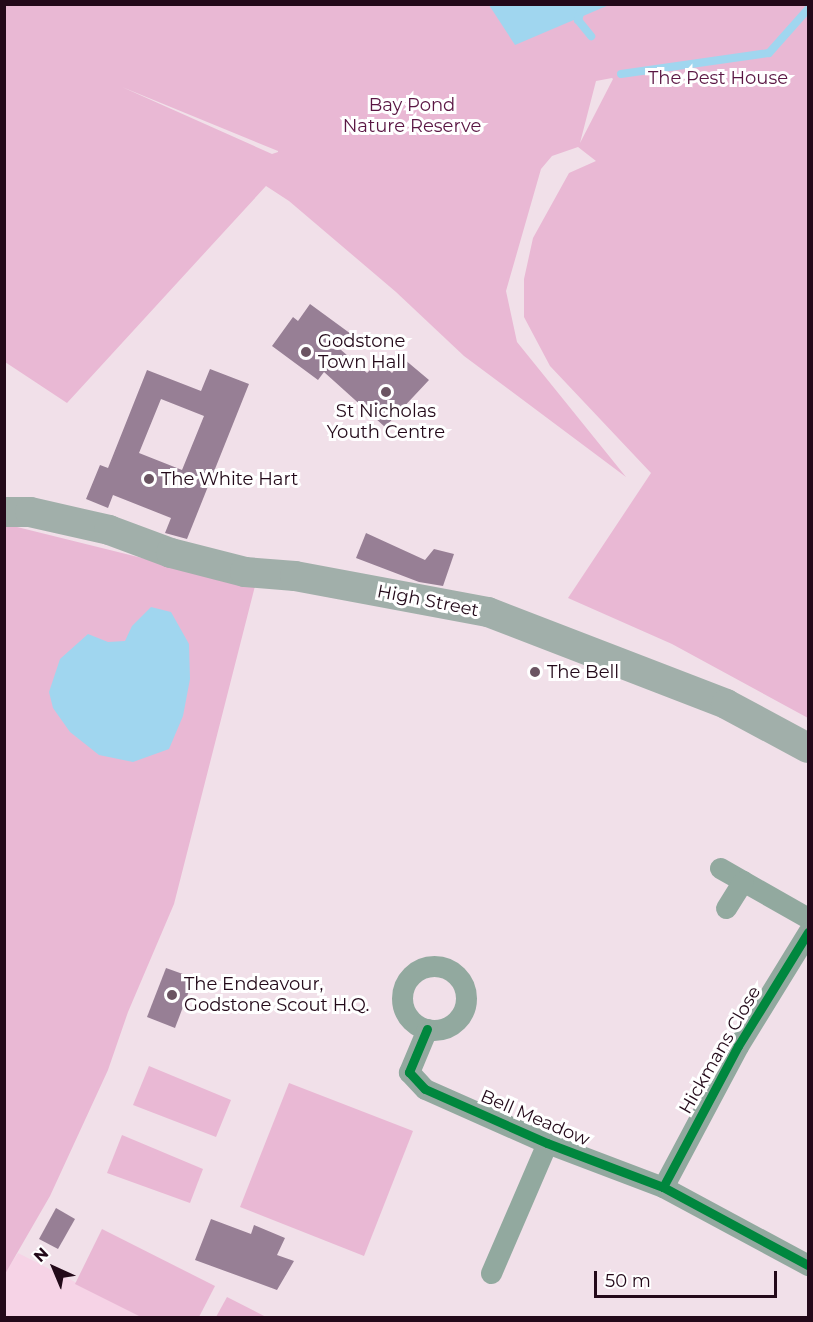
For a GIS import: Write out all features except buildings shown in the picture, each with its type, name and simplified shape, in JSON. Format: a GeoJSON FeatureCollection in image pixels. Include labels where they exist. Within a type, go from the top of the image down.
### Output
{"type":"FeatureCollection","features":[{"type":"Feature","properties":{"kind":"main road"},"geometry":{"type":"LineString","coordinates":[[4,494],[17,512]]}},
{"type":"Feature","properties":{"kind":"main road","name":"High Street"},"geometry":{"type":"LineString","coordinates":[[17,512],[109,530],[171,553],[245,572],[295,576],[488,612],[726,704],[808,748]]}},
{"type":"Feature","properties":{"kind":"street"},"geometry":{"type":"LineString","coordinates":[[720,868],[808,918]]}},
{"type":"Feature","properties":{"kind":"street"},"geometry":{"type":"LineString","coordinates":[[726,908],[743,881]]}},
{"type":"Feature","properties":{"kind":"street","name":"Hickmans Close"},"geometry":{"type":"LineString","coordinates":[[663,1187],[738,1046],[808,932]]}},
{"type":"Feature","properties":{"kind":"street","name":"Bell Meadow"},"geometry":{"type":"LineString","coordinates":[[427,1029],[408,1072],[425,1089],[547,1143],[663,1187],[808,1265]]}},
{"type":"Feature","properties":{"kind":"street","name":"Bell Meadow"},"geometry":{"type":"LineString","coordinates":[[491,1273],[547,1143]]}},
{"type":"Feature","properties":{"kind":"shaded area"},"geometry":{"type":"Polygon","coordinates":[[[18,1253],[144,1317],[5,1317],[4,1274],[18,1253]]]}},
{"type":"Feature","properties":{"kind":"green space"},"geometry":{"type":"Polygon","coordinates":[[[4,5],[808,5],[808,718],[672,644],[568,598],[651,473],[550,366],[524,317],[524,279],[533,238],[569,173],[596,161],[578,147],[552,156],[541,169],[506,291],[517,342],[626,477],[464,356],[396,292],[289,201],[266,186],[67,403],[5,362],[4,5]],[[613,79],[596,81],[580,143],[613,79]],[[122,87],[272,154],[278,152],[278,151],[122,87]]]}},
{"type":"Feature","properties":{"kind":"green space"},"geometry":{"type":"Polygon","coordinates":[[[5,524],[255,586],[174,904],[128,1012],[108,1070],[50,1196],[5,1274],[5,524]]]}},
{"type":"Feature","properties":{"kind":"green space"},"geometry":{"type":"Polygon","coordinates":[[[149,1066],[231,1100],[216,1137],[133,1105],[149,1066]]]}},
{"type":"Feature","properties":{"kind":"green space"},"geometry":{"type":"Polygon","coordinates":[[[289,1083],[413,1131],[364,1256],[240,1207],[289,1083]]]}},
{"type":"Feature","properties":{"kind":"green space"},"geometry":{"type":"Polygon","coordinates":[[[122,1135],[203,1169],[190,1203],[107,1173],[122,1135]]]}},
{"type":"Feature","properties":{"kind":"green space"},"geometry":{"type":"Polygon","coordinates":[[[102,1229],[215,1286],[199,1317],[141,1317],[75,1284],[102,1229]]]}},
{"type":"Feature","properties":{"kind":"green space"},"geometry":{"type":"Polygon","coordinates":[[[227,1297],[266,1317],[216,1317],[227,1297]]]}},
{"type":"Feature","properties":{"kind":"water"},"geometry":{"type":"Polygon","coordinates":[[[489,5],[609,5],[515,45],[489,5]]]}},
{"type":"Feature","properties":{"kind":"water"},"geometry":{"type":"Polygon","coordinates":[[[151,607],[171,612],[189,644],[190,679],[183,716],[169,749],[133,762],[99,755],[70,732],[53,708],[49,692],[60,659],[88,634],[108,642],[125,641],[132,626],[151,607]]]}},
{"type":"Feature","properties":{"kind":"waterway"},"geometry":{"type":"LineString","coordinates":[[583,4],[578,20],[591,36]]}},
{"type":"Feature","properties":{"kind":"waterway"},"geometry":{"type":"LineString","coordinates":[[621,74],[769,53],[808,9]]}},
{"type":"Feature","properties":{"kind":"cycle path"},"geometry":{"type":"LineString","coordinates":[[663,1187],[738,1046],[808,932]]}},
{"type":"Feature","properties":{"kind":"cycle path"},"geometry":{"type":"LineString","coordinates":[[427,1029],[409,1072],[425,1089],[547,1143],[663,1187],[808,1265]]}},
{"type":"Feature","properties":{"kind":"place","name":"Godstone Town Hall"},"geometry":{"type":"Point","coordinates":[306,352]}},
{"type":"Feature","properties":{"kind":"place","name":"St Nicholas Youth Centre"},"geometry":{"type":"Point","coordinates":[386,392]}},
{"type":"Feature","properties":{"kind":"place","name":"The White Hart"},"geometry":{"type":"Point","coordinates":[149,479]}},
{"type":"Feature","properties":{"kind":"place","name":"The Bell"},"geometry":{"type":"Point","coordinates":[535,672]}},
{"type":"Feature","properties":{"kind":"place","name":"The Endeavour, Godstone Scout H.Q."},"geometry":{"type":"Point","coordinates":[172,995]}},
{"type":"Feature","properties":{"kind":"park label","name":"The Pest House"},"geometry":{"type":"Point","coordinates":[718,78]}},
{"type":"Feature","properties":{"kind":"park label","name":"Bay Pond Nature Reserve"},"geometry":{"type":"Point","coordinates":[412,116]}}]}
